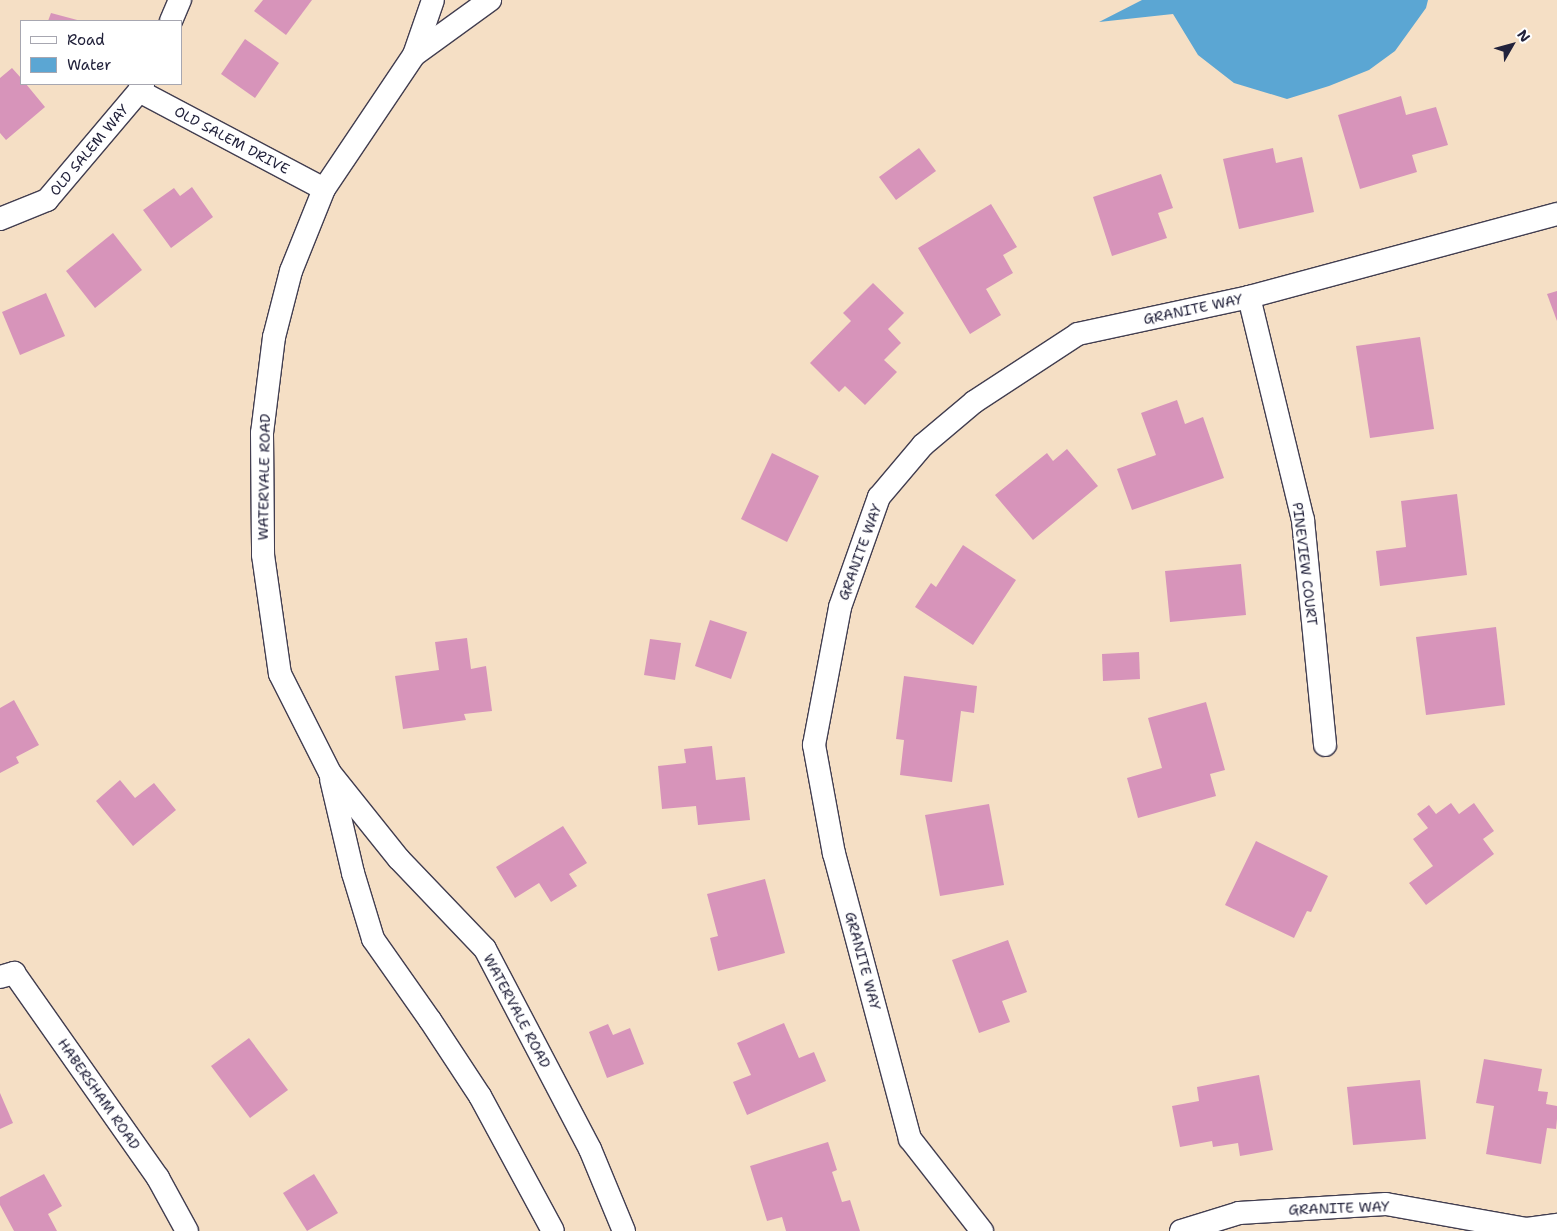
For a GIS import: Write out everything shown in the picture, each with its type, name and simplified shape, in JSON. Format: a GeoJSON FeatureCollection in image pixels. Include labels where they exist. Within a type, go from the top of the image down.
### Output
{"type":"FeatureCollection","features":[{"type":"Feature","properties":{"kind":"street"},"geometry":{"type":"LineString","coordinates":[[171,20],[180,0]]}},
{"type":"Feature","properties":{"kind":"street","name":"WATERVALE ROAD"},"geometry":{"type":"LineString","coordinates":[[433,0],[414,55],[324,189],[291,271],[274,337],[262,433],[264,555],[280,674],[330,773],[399,859],[485,949],[590,1149],[624,1231]]}},
{"type":"Feature","properties":{"kind":"street","name":"WATERVALE ROAD"},"geometry":{"type":"LineString","coordinates":[[414,55],[490,0]]}},
{"type":"Feature","properties":{"kind":"street","name":"OLD SALEM DRIVE"},"geometry":{"type":"LineString","coordinates":[[141,87],[324,189]]}},
{"type":"Feature","properties":{"kind":"street","name":"OLD SALEM WAY"},"geometry":{"type":"LineString","coordinates":[[0,219],[47,200],[141,87]]}},
{"type":"Feature","properties":{"kind":"street","name":"GRANITE WAY"},"geometry":{"type":"LineString","coordinates":[[982,1231],[910,1139],[834,854],[814,745],[840,607],[879,497],[923,445],[974,402],[1078,334],[1249,297],[1557,214]]}},
{"type":"Feature","properties":{"kind":"street","name":"PINEVIEW COURT"},"geometry":{"type":"LineString","coordinates":[[1249,297],[1303,520],[1325,746]]}},
{"type":"Feature","properties":{"kind":"street","name":"WATERVALE ROAD"},"geometry":{"type":"LineString","coordinates":[[330,773],[353,873],[373,939],[480,1096],[553,1231]]}},
{"type":"Feature","properties":{"kind":"street","name":"HABERSHAM ROAD"},"geometry":{"type":"LineString","coordinates":[[0,977],[14,972],[158,1178],[187,1231]]}},
{"type":"Feature","properties":{"kind":"street","name":"GRANITE WAY"},"geometry":{"type":"LineString","coordinates":[[1180,1231],[1239,1213],[1386,1204],[1527,1230],[1557,1225]]}},
{"type":"Feature","properties":{"kind":"water"},"geometry":{"type":"Polygon","coordinates":[[[1142,0],[1428,0],[1426,8],[1395,51],[1369,70],[1329,86],[1287,99],[1234,83],[1198,55],[1173,14],[1099,22],[1142,0]]]}},
{"type":"Feature","properties":{"kind":"building"},"geometry":{"type":"Polygon","coordinates":[[[263,0],[312,0],[286,35],[254,11],[263,0]]]}},
{"type":"Feature","properties":{"kind":"building"},"geometry":{"type":"Polygon","coordinates":[[[51,13],[77,20],[48,20],[51,13]]]}},
{"type":"Feature","properties":{"kind":"building"},"geometry":{"type":"Polygon","coordinates":[[[245,39],[279,63],[255,98],[221,74],[245,39]]]}},
{"type":"Feature","properties":{"kind":"building"},"geometry":{"type":"Polygon","coordinates":[[[12,68],[20,77],[20,85],[27,85],[45,107],[6,140],[0,133],[0,78],[12,68]]]}},
{"type":"Feature","properties":{"kind":"building"},"geometry":{"type":"Polygon","coordinates":[[[1401,96],[1406,115],[1436,107],[1448,145],[1412,155],[1417,172],[1360,189],[1338,115],[1401,96]]]}},
{"type":"Feature","properties":{"kind":"building"},"geometry":{"type":"Polygon","coordinates":[[[919,148],[936,171],[896,200],[879,177],[919,148]]]}},
{"type":"Feature","properties":{"kind":"building"},"geometry":{"type":"Polygon","coordinates":[[[1273,148],[1276,163],[1302,157],[1314,212],[1239,229],[1223,159],[1273,148]]]}},
{"type":"Feature","properties":{"kind":"building"},"geometry":{"type":"Polygon","coordinates":[[[1161,174],[1173,208],[1158,213],[1167,238],[1112,256],[1093,197],[1161,174]]]}},
{"type":"Feature","properties":{"kind":"building"},"geometry":{"type":"Polygon","coordinates":[[[192,187],[213,217],[171,248],[143,210],[174,188],[180,196],[192,187]]]}},
{"type":"Feature","properties":{"kind":"building"},"geometry":{"type":"Polygon","coordinates":[[[991,204],[1017,247],[1003,255],[1013,273],[986,289],[1001,315],[970,334],[918,248],[991,204]]]}},
{"type":"Feature","properties":{"kind":"building"},"geometry":{"type":"Polygon","coordinates":[[[113,233],[142,270],[95,308],[66,271],[113,233]]]}},
{"type":"Feature","properties":{"kind":"building"},"geometry":{"type":"Polygon","coordinates":[[[873,283],[904,313],[888,329],[901,343],[884,360],[897,372],[865,405],[845,386],[839,392],[810,363],[851,321],[843,313],[873,283]]]}},
{"type":"Feature","properties":{"kind":"building"},"geometry":{"type":"Polygon","coordinates":[[[1557,291],[1557,321],[1547,294],[1557,291]]]}},
{"type":"Feature","properties":{"kind":"building"},"geometry":{"type":"Polygon","coordinates":[[[46,293],[65,336],[20,355],[2,312],[46,293]]]}},
{"type":"Feature","properties":{"kind":"building"},"geometry":{"type":"Polygon","coordinates":[[[1420,337],[1434,429],[1370,438],[1356,346],[1420,337]]]}},
{"type":"Feature","properties":{"kind":"building"},"geometry":{"type":"Polygon","coordinates":[[[1177,400],[1185,424],[1203,417],[1224,478],[1132,510],[1117,469],[1156,455],[1141,413],[1177,400]]]}},
{"type":"Feature","properties":{"kind":"building"},"geometry":{"type":"Polygon","coordinates":[[[1067,449],[1098,486],[1033,540],[995,495],[1047,453],[1053,461],[1067,449]]]}},
{"type":"Feature","properties":{"kind":"building"},"geometry":{"type":"Polygon","coordinates":[[[772,453],[819,476],[787,542],[741,519],[772,453]]]}},
{"type":"Feature","properties":{"kind":"building"},"geometry":{"type":"Polygon","coordinates":[[[1457,494],[1467,575],[1380,586],[1376,551],[1406,547],[1401,501],[1457,494]]]}},
{"type":"Feature","properties":{"kind":"building"},"geometry":{"type":"Polygon","coordinates":[[[963,545],[1016,580],[973,645],[915,607],[931,583],[936,587],[963,545]]]}},
{"type":"Feature","properties":{"kind":"building"},"geometry":{"type":"Polygon","coordinates":[[[1241,564],[1246,615],[1170,622],[1165,571],[1241,564]]]}},
{"type":"Feature","properties":{"kind":"building"},"geometry":{"type":"Polygon","coordinates":[[[710,620],[747,632],[731,679],[695,666],[710,620]]]}},
{"type":"Feature","properties":{"kind":"building"},"geometry":{"type":"Polygon","coordinates":[[[1496,627],[1505,705],[1426,715],[1416,637],[1496,627]]]}},
{"type":"Feature","properties":{"kind":"building"},"geometry":{"type":"Polygon","coordinates":[[[467,638],[471,669],[486,666],[492,711],[464,714],[466,720],[403,729],[395,676],[439,670],[435,642],[467,638]]]}},
{"type":"Feature","properties":{"kind":"building"},"geometry":{"type":"Polygon","coordinates":[[[650,639],[681,643],[675,680],[644,675],[650,639]]]}},
{"type":"Feature","properties":{"kind":"building"},"geometry":{"type":"Polygon","coordinates":[[[1139,652],[1140,679],[1103,681],[1102,654],[1139,652]]]}},
{"type":"Feature","properties":{"kind":"building"},"geometry":{"type":"Polygon","coordinates":[[[904,676],[977,686],[974,713],[961,711],[952,782],[900,775],[904,740],[896,739],[904,676]]]}},
{"type":"Feature","properties":{"kind":"building"},"geometry":{"type":"Polygon","coordinates":[[[14,700],[39,745],[16,757],[19,763],[0,773],[0,708],[14,700]]]}},
{"type":"Feature","properties":{"kind":"building"},"geometry":{"type":"Polygon","coordinates":[[[1206,702],[1225,770],[1210,774],[1216,796],[1138,818],[1127,778],[1162,768],[1148,718],[1206,702]]]}},
{"type":"Feature","properties":{"kind":"building"},"geometry":{"type":"Polygon","coordinates":[[[712,746],[716,780],[745,777],[750,820],[698,825],[696,806],[662,809],[658,766],[686,763],[684,749],[712,746]]]}},
{"type":"Feature","properties":{"kind":"building"},"geometry":{"type":"Polygon","coordinates":[[[120,780],[135,798],[154,783],[176,810],[133,846],[96,801],[120,780]]]}},
{"type":"Feature","properties":{"kind":"building"},"geometry":{"type":"Polygon","coordinates":[[[1451,803],[1459,814],[1474,803],[1494,831],[1483,839],[1494,854],[1426,905],[1409,883],[1433,866],[1413,839],[1428,828],[1417,814],[1429,805],[1436,814],[1451,803]]]}},
{"type":"Feature","properties":{"kind":"building"},"geometry":{"type":"Polygon","coordinates":[[[989,804],[1004,885],[940,896],[925,815],[989,804]]]}},
{"type":"Feature","properties":{"kind":"building"},"geometry":{"type":"Polygon","coordinates":[[[563,826],[587,863],[569,874],[577,886],[551,902],[539,883],[515,898],[496,867],[563,826]]]}},
{"type":"Feature","properties":{"kind":"building"},"geometry":{"type":"Polygon","coordinates":[[[1256,841],[1328,876],[1311,912],[1307,911],[1294,938],[1225,905],[1256,841]]]}},
{"type":"Feature","properties":{"kind":"building"},"geometry":{"type":"Polygon","coordinates":[[[765,879],[785,953],[718,971],[710,938],[718,936],[707,894],[765,879]]]}},
{"type":"Feature","properties":{"kind":"building"},"geometry":{"type":"Polygon","coordinates":[[[1008,940],[1027,992],[1002,1001],[1010,1022],[979,1033],[952,960],[1008,940]]]}},
{"type":"Feature","properties":{"kind":"building"},"geometry":{"type":"Polygon","coordinates":[[[784,1023],[799,1058],[814,1052],[826,1081],[747,1115],[733,1082],[751,1075],[737,1043],[784,1023]]]}},
{"type":"Feature","properties":{"kind":"building"},"geometry":{"type":"Polygon","coordinates":[[[608,1024],[613,1035],[630,1028],[644,1064],[607,1078],[589,1032],[608,1024]]]}},
{"type":"Feature","properties":{"kind":"building"},"geometry":{"type":"Polygon","coordinates":[[[249,1038],[288,1090],[250,1118],[211,1066],[249,1038]]]}},
{"type":"Feature","properties":{"kind":"building"},"geometry":{"type":"Polygon","coordinates":[[[1484,1059],[1542,1069],[1538,1091],[1548,1092],[1546,1104],[1557,1106],[1557,1119],[1556,1129],[1547,1128],[1541,1164],[1486,1154],[1494,1106],[1476,1103],[1484,1059]]]}},
{"type":"Feature","properties":{"kind":"building"},"geometry":{"type":"Polygon","coordinates":[[[1259,1075],[1273,1150],[1240,1156],[1238,1143],[1213,1147],[1212,1141],[1180,1147],[1172,1106],[1199,1101],[1197,1087],[1259,1075]]]}},
{"type":"Feature","properties":{"kind":"building"},"geometry":{"type":"Polygon","coordinates":[[[1420,1080],[1426,1139],[1353,1145],[1347,1087],[1420,1080]]]}},
{"type":"Feature","properties":{"kind":"building"},"geometry":{"type":"Polygon","coordinates":[[[0,1093],[13,1123],[0,1129],[0,1093]]]}},
{"type":"Feature","properties":{"kind":"building"},"geometry":{"type":"Polygon","coordinates":[[[828,1142],[837,1170],[832,1172],[842,1202],[850,1200],[860,1231],[786,1231],[782,1217],[767,1221],[750,1166],[828,1142]]]}},
{"type":"Feature","properties":{"kind":"building"},"geometry":{"type":"Polygon","coordinates":[[[44,1174],[62,1206],[48,1214],[57,1231],[14,1231],[0,1205],[0,1197],[44,1174]]]}},
{"type":"Feature","properties":{"kind":"building"},"geometry":{"type":"Polygon","coordinates":[[[314,1174],[338,1213],[307,1231],[283,1193],[314,1174]]]}}]}
